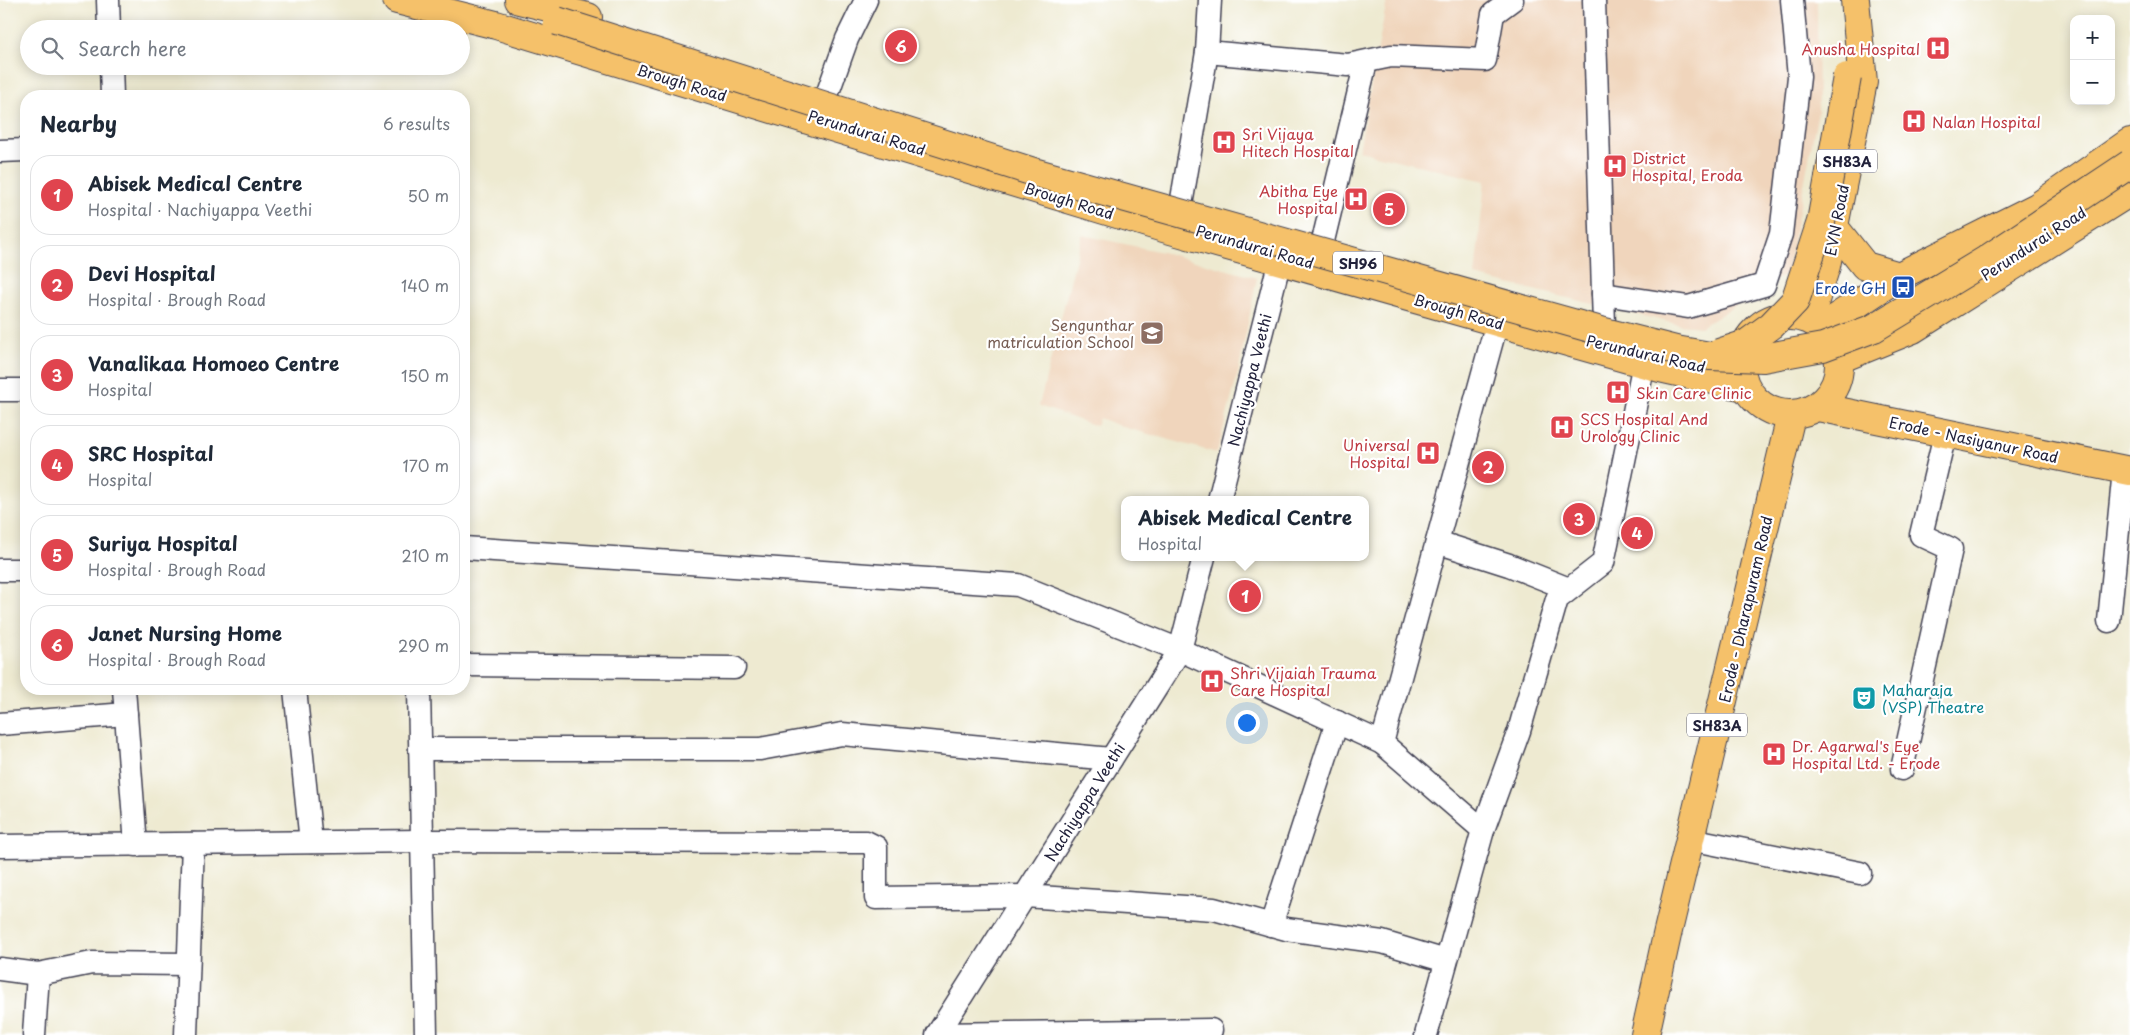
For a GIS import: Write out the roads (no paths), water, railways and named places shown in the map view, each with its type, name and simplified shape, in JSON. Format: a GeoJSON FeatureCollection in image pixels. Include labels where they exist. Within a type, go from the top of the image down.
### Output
{"type":"FeatureCollection","features":[{"type":"Feature","properties":{"kind":"main road","name":"Brough Road"},"geometry":{"type":"LineString","coordinates":[[397,0],[496,25],[1160,227],[1644,363],[1745,387]]}},
{"type":"Feature","properties":{"kind":"main road","name":"Perundurai Road"},"geometry":{"type":"LineString","coordinates":[[509,0],[1037,173],[1601,331],[1676,350],[1710,356],[1763,358],[1823,347],[1874,328],[1986,260],[2130,164]]}},
{"type":"Feature","properties":{"kind":"main road","name":"Brough Road"},"geometry":{"type":"LineString","coordinates":[[520,0],[564,17],[827,95],[910,124],[1180,205],[1655,340],[1743,347]]}},
{"type":"Feature","properties":{"kind":"main road"},"geometry":{"type":"LineString","coordinates":[[1710,356],[1746,344],[1772,325],[1795,300],[1821,222],[1847,76],[1837,0]]}},
{"type":"Feature","properties":{"kind":"main road","name":"EVN Road"},"geometry":{"type":"LineString","coordinates":[[1815,323],[1863,82],[1855,0]]}},
{"type":"Feature","properties":{"kind":"main road","name":"Perundurai Road"},"geometry":{"type":"LineString","coordinates":[[496,25],[564,17],[759,99],[1239,243],[1692,367],[1735,369],[1781,366],[1828,357],[1852,348],[1928,310],[2130,180]]}},
{"type":"Feature","properties":{"kind":"main road"},"geometry":{"type":"LineString","coordinates":[[1815,323],[1899,276],[2037,207],[2130,142]]}},
{"type":"Feature","properties":{"kind":"main road"},"geometry":{"type":"LineString","coordinates":[[1839,359],[1913,329],[2130,192]]}},
{"type":"Feature","properties":{"kind":"main road"},"geometry":{"type":"LineString","coordinates":[[1834,227],[1865,266],[1899,276]]}},
{"type":"Feature","properties":{"kind":"main road"},"geometry":{"type":"LineString","coordinates":[[1792,316],[1815,323],[1832,339],[1839,359],[1837,383],[1829,396],[1818,407],[1791,416],[1769,410],[1755,401],[1745,387],[1740,370],[1743,347],[1760,326],[1775,318],[1792,316]]}},
{"type":"Feature","properties":{"kind":"main road","name":"Erode - Nasiyanur Road"},"geometry":{"type":"LineString","coordinates":[[1818,407],[2127,471]]}},
{"type":"Feature","properties":{"kind":"main road","name":"Erode - Dharapuram Road"},"geometry":{"type":"LineString","coordinates":[[1645,1035],[1791,416]]}},
{"type":"Feature","properties":{"kind":"street"},"geometry":{"type":"LineString","coordinates":[[108,0],[109,20]]}},
{"type":"Feature","properties":{"kind":"street"},"geometry":{"type":"LineString","coordinates":[[827,95],[847,39],[866,0]]}},
{"type":"Feature","properties":{"kind":"street"},"geometry":{"type":"LineString","coordinates":[[1180,205],[1207,52],[1210,0]]}},
{"type":"Feature","properties":{"kind":"street"},"geometry":{"type":"LineString","coordinates":[[1207,52],[1348,65],[1391,56],[1485,60],[1493,14],[1512,0]]}},
{"type":"Feature","properties":{"kind":"street"},"geometry":{"type":"LineString","coordinates":[[1594,0],[1604,325]]}},
{"type":"Feature","properties":{"kind":"street"},"geometry":{"type":"LineString","coordinates":[[1603,294],[1688,307],[1764,284],[1781,234],[1799,77],[1792,0]]}},
{"type":"Feature","properties":{"kind":"street"},"geometry":{"type":"LineString","coordinates":[[1322,245],[1366,62]]}},
{"type":"Feature","properties":{"kind":"street"},"geometry":{"type":"LineString","coordinates":[[111,75],[112,90]]}},
{"type":"Feature","properties":{"kind":"street"},"geometry":{"type":"LineString","coordinates":[[0,151],[20,150]]}},
{"type":"Feature","properties":{"kind":"street","name":"Nachiyappa Veethi"},"geometry":{"type":"LineString","coordinates":[[1220,496],[1286,235]]}},
{"type":"Feature","properties":{"kind":"street"},"geometry":{"type":"LineString","coordinates":[[1382,743],[1497,322]]}},
{"type":"Feature","properties":{"kind":"street"},"geometry":{"type":"LineString","coordinates":[[1426,1035],[1483,830],[1519,730],[1557,599],[1603,563],[1644,363]]}},
{"type":"Feature","properties":{"kind":"street"},"geometry":{"type":"LineString","coordinates":[[0,390],[20,390]]}},
{"type":"Feature","properties":{"kind":"street"},"geometry":{"type":"LineString","coordinates":[[1902,769],[1951,549],[1921,535],[1945,434]]}},
{"type":"Feature","properties":{"kind":"street"},"geometry":{"type":"LineString","coordinates":[[2109,621],[2127,471]]}},
{"type":"Feature","properties":{"kind":"street"},"geometry":{"type":"LineString","coordinates":[[1437,542],[1509,564],[1569,589]]}},
{"type":"Feature","properties":{"kind":"street"},"geometry":{"type":"LineString","coordinates":[[470,548],[1018,585],[1180,650],[1382,743],[1483,830]]}},
{"type":"Feature","properties":{"kind":"street","name":"Nachiyappa Veethi"},"geometry":{"type":"LineString","coordinates":[[938,1034],[1180,650],[1203,561]]}},
{"type":"Feature","properties":{"kind":"street"},"geometry":{"type":"LineString","coordinates":[[0,570],[20,570]]}},
{"type":"Feature","properties":{"kind":"street"},"geometry":{"type":"LineString","coordinates":[[470,665],[734,668]]}},
{"type":"Feature","properties":{"kind":"street"},"geometry":{"type":"LineString","coordinates":[[124,695],[136,845]]}},
{"type":"Feature","properties":{"kind":"street"},"geometry":{"type":"LineString","coordinates":[[296,695],[311,842]]}},
{"type":"Feature","properties":{"kind":"street"},"geometry":{"type":"LineString","coordinates":[[418,695],[426,1035]]}},
{"type":"Feature","properties":{"kind":"street"},"geometry":{"type":"LineString","coordinates":[[0,724],[126,714]]}},
{"type":"Feature","properties":{"kind":"street"},"geometry":{"type":"LineString","coordinates":[[1271,925],[1337,722]]}},
{"type":"Feature","properties":{"kind":"street"},"geometry":{"type":"LineString","coordinates":[[420,748],[760,750],[842,734],[1112,759]]}},
{"type":"Feature","properties":{"kind":"street"},"geometry":{"type":"LineString","coordinates":[[1690,839],[1860,873]]}},
{"type":"Feature","properties":{"kind":"street"},"geometry":{"type":"LineString","coordinates":[[0,846],[421,841],[866,842],[876,847],[876,898],[1025,896],[1214,909],[1271,925],[1382,942],[1446,962]]}},
{"type":"Feature","properties":{"kind":"street"},"geometry":{"type":"LineString","coordinates":[[186,1035],[192,844]]}},
{"type":"Feature","properties":{"kind":"street"},"geometry":{"type":"LineString","coordinates":[[0,969],[38,974],[92,963],[188,964]]}},
{"type":"Feature","properties":{"kind":"street"},"geometry":{"type":"LineString","coordinates":[[34,1035],[38,974]]}},
{"type":"Feature","properties":{"kind":"street"},"geometry":{"type":"LineString","coordinates":[[938,1034],[1211,1030]]}},
{"type":"Feature","properties":{"kind":"place","name":"Janet Nursing Home"},"geometry":{"type":"Point","coordinates":[901,46]}},
{"type":"Feature","properties":{"kind":"place","name":"Anusha Hospital"},"geometry":{"type":"Point","coordinates":[1938,48]}},
{"type":"Feature","properties":{"kind":"place","name":"Nalan Hospital"},"geometry":{"type":"Point","coordinates":[1914,121]}},
{"type":"Feature","properties":{"kind":"place","name":"Sri Vijaya Hitech Hospital"},"geometry":{"type":"Point","coordinates":[1224,142]}},
{"type":"Feature","properties":{"kind":"place","name":"District Hospital, Eroda"},"geometry":{"type":"Point","coordinates":[1615,166]}},
{"type":"Feature","properties":{"kind":"place","name":"Abitha Eye Hospital"},"geometry":{"type":"Point","coordinates":[1356,199]}},
{"type":"Feature","properties":{"kind":"place","name":"Suriya Hospital"},"geometry":{"type":"Point","coordinates":[1389,209]}},
{"type":"Feature","properties":{"kind":"place","name":"Erode GH"},"geometry":{"type":"Point","coordinates":[1903,287]}},
{"type":"Feature","properties":{"kind":"place","name":"Sengunthar matriculation School"},"geometry":{"type":"Point","coordinates":[1152,333]}},
{"type":"Feature","properties":{"kind":"place","name":"Skin Care Clinic"},"geometry":{"type":"Point","coordinates":[1618,392]}},
{"type":"Feature","properties":{"kind":"place","name":"SCS Hospital And Urology Clinic"},"geometry":{"type":"Point","coordinates":[1562,427]}},
{"type":"Feature","properties":{"kind":"place","name":"Universal Hospital"},"geometry":{"type":"Point","coordinates":[1428,453]}},
{"type":"Feature","properties":{"kind":"place","name":"Devi Hospital"},"geometry":{"type":"Point","coordinates":[1488,467]}},
{"type":"Feature","properties":{"kind":"place","name":"Vanalikaa Homoeo Centre"},"geometry":{"type":"Point","coordinates":[1579,519]}},
{"type":"Feature","properties":{"kind":"place","name":"SRC Hospital"},"geometry":{"type":"Point","coordinates":[1637,533]}},
{"type":"Feature","properties":{"kind":"place","name":"Abisek Medical Centre"},"geometry":{"type":"Point","coordinates":[1245,596]}},
{"type":"Feature","properties":{"kind":"place","name":"Shri Vijaiah Trauma Care Hospital"},"geometry":{"type":"Point","coordinates":[1212,681]}},
{"type":"Feature","properties":{"kind":"place","name":"Maharaja (VSP) Theatre"},"geometry":{"type":"Point","coordinates":[1864,698]}},
{"type":"Feature","properties":{"kind":"place","name":"Dr. Agarwal's Eye Hospital Ltd. - Erode"},"geometry":{"type":"Point","coordinates":[1774,754]}}]}
